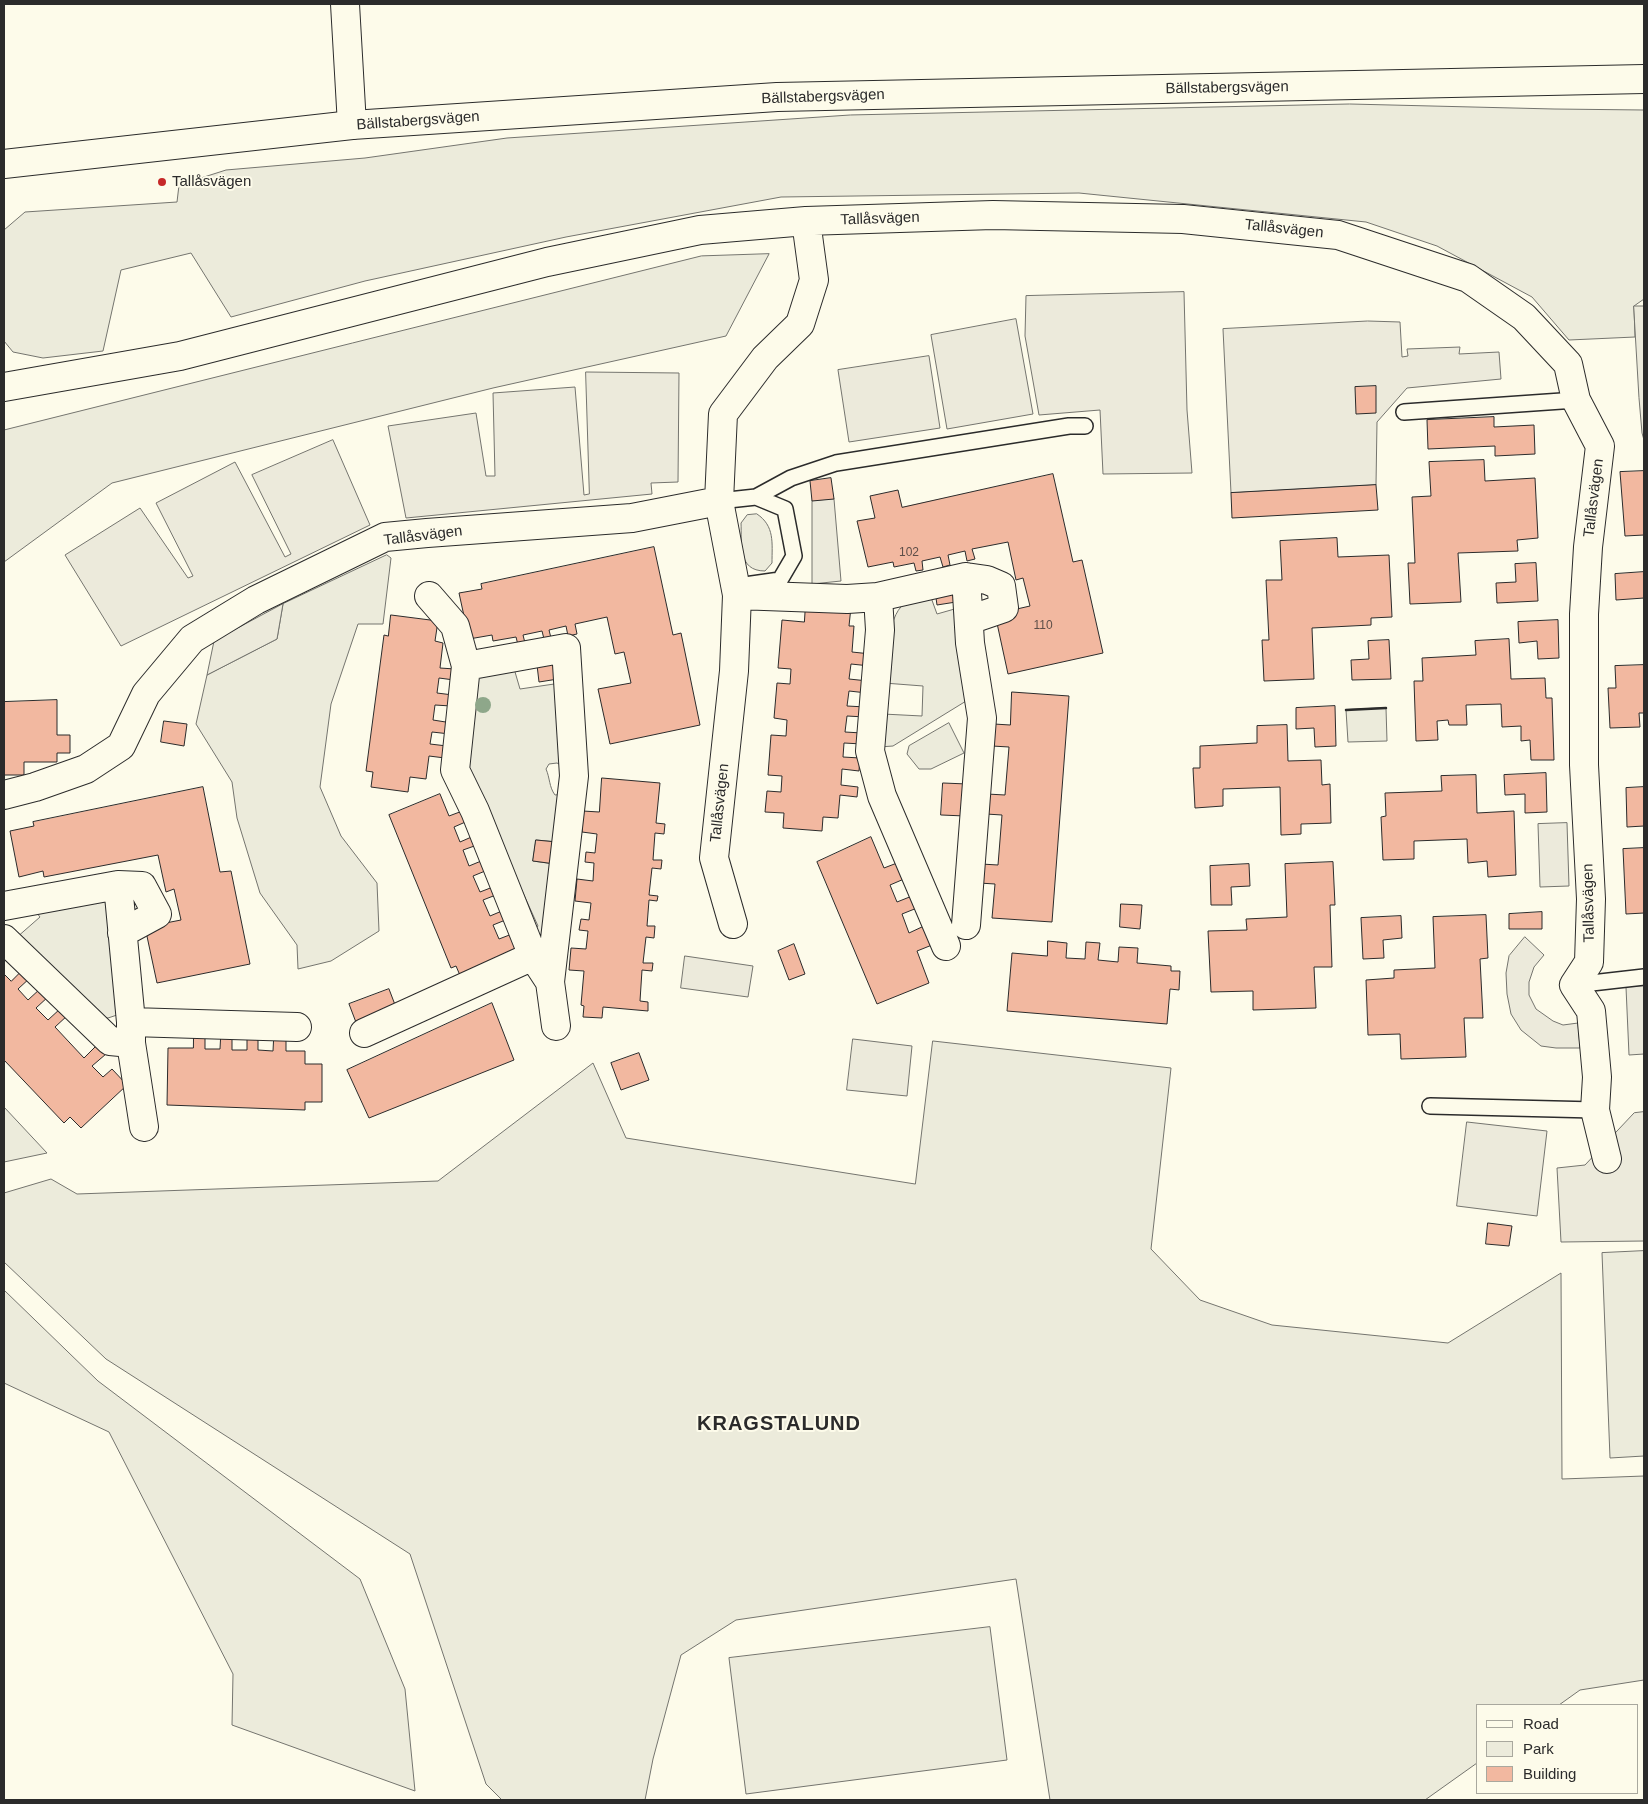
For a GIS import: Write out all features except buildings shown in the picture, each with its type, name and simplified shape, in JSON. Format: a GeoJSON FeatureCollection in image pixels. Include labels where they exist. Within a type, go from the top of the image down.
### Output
{"type":"FeatureCollection","features":[{"type":"Feature","properties":{"kind":"street"},"geometry":{"type":"LineString","coordinates":[[345,4],[352,125]]}},
{"type":"Feature","properties":{"kind":"street","name":"Bällstabergsvägen"},"geometry":{"type":"LineString","coordinates":[[4,164],[352,125],[777,97],[1644,79]]}},
{"type":"Feature","properties":{"kind":"street","name":"Tallåsvägen"},"geometry":{"type":"LineString","coordinates":[[4,387],[180,356],[556,260],[700,230],[806,221],[993,215],[1183,219],[1338,235],[1468,278],[1524,317],[1568,364],[1576,400],[1600,446],[1588,546],[1584,623],[1584,765],[1591,899],[1589,962],[1574,985]]}},
{"type":"Feature","properties":{"kind":"street","name":"Tallåsvägen"},"geometry":{"type":"LineString","coordinates":[[733,924],[714,858],[734,671],[737,590],[718,501],[723,414],[765,358],[800,324],[814,280],[806,221]]}},
{"type":"Feature","properties":{"kind":"street","name":"Tallåsvägen"},"geometry":{"type":"LineString","coordinates":[[4,795],[35,787],[86,769],[121,746],[146,694],[192,639],[256,600],[386,537],[632,518],[718,501]]}},
{"type":"Feature","properties":{"kind":"street"},"geometry":{"type":"LineString","coordinates":[[737,590],[847,599],[878,597],[966,577],[970,643],[982,718],[966,925]]}},
{"type":"Feature","properties":{"kind":"street"},"geometry":{"type":"LineString","coordinates":[[429,596],[455,626],[466,666],[455,770],[475,810],[533,956],[550,982]]}},
{"type":"Feature","properties":{"kind":"street"},"geometry":{"type":"LineString","coordinates":[[878,597],[880,630],[870,751],[882,796],[946,946]]}},
{"type":"Feature","properties":{"kind":"street"},"geometry":{"type":"LineString","coordinates":[[466,666],[566,648],[574,776],[550,982],[556,1026]]}},
{"type":"Feature","properties":{"kind":"street"},"geometry":{"type":"LineString","coordinates":[[4,906],[118,885],[142,886],[156,914],[122,933]]}},
{"type":"Feature","properties":{"kind":"street"},"geometry":{"type":"LineString","coordinates":[[118,885],[131,1032],[144,1127]]}},
{"type":"Feature","properties":{"kind":"street"},"geometry":{"type":"LineString","coordinates":[[4,939],[110,1041],[131,1032],[297,1027]]}},
{"type":"Feature","properties":{"kind":"street"},"geometry":{"type":"LineString","coordinates":[[364,1033],[533,956]]}},
{"type":"Feature","properties":{"kind":"street"},"geometry":{"type":"LineString","coordinates":[[1574,985],[1591,1011],[1597,1077],[1595,1110],[1606,1159]]}},
{"type":"Feature","properties":{"kind":"lane"},"geometry":{"type":"LineString","coordinates":[[1404,412],[1576,400]]}},
{"type":"Feature","properties":{"kind":"lane"},"geometry":{"type":"LineString","coordinates":[[718,501],[756,497],[791,478],[836,463],[1069,426],[1084,426]]}},
{"type":"Feature","properties":{"kind":"lane"},"geometry":{"type":"LineString","coordinates":[[737,590],[780,580],[794,556],[785,509],[756,497]]}},
{"type":"Feature","properties":{"kind":"lane"},"geometry":{"type":"LineString","coordinates":[[1574,985],[1644,978]]}},
{"type":"Feature","properties":{"kind":"lane"},"geometry":{"type":"LineString","coordinates":[[1430,1106],[1595,1110]]}},
{"type":"Feature","properties":{"kind":"green space"},"geometry":{"type":"Polygon","coordinates":[[[1350,104],[1644,110],[1644,299],[1634,306],[1635,337],[1569,340],[1532,297],[1437,246],[1366,222],[1079,193],[781,197],[566,237],[365,281],[231,317],[191,253],[121,270],[103,351],[43,358],[13,352],[4,341],[4,230],[25,212],[177,202],[179,185],[226,170],[365,158],[507,138],[850,115],[1350,104]]]}},
{"type":"Feature","properties":{"kind":"green space"},"geometry":{"type":"Polygon","coordinates":[[[769,254],[726,336],[493,388],[112,483],[4,562],[4,430],[701,256],[769,254]]]}},
{"type":"Feature","properties":{"kind":"green space"},"geometry":{"type":"Polygon","coordinates":[[[757,514],[767,524],[771,536],[772,563],[765,571],[756,570],[745,561],[742,547],[741,523],[747,515],[757,514]]]}},
{"type":"Feature","properties":{"kind":"green space"},"geometry":{"type":"Polygon","coordinates":[[[387,555],[391,558],[383,624],[358,624],[331,704],[320,787],[341,836],[377,883],[379,931],[331,961],[298,969],[297,945],[260,893],[237,818],[232,782],[196,724],[207,675],[277,639],[283,604],[387,555]]]}},
{"type":"Feature","properties":{"kind":"green space"},"geometry":{"type":"Polygon","coordinates":[[[929,592],[937,614],[958,608],[971,698],[893,746],[879,747],[883,714],[922,716],[923,686],[884,683],[888,641],[898,610],[910,600],[929,592]]]}},
{"type":"Feature","properties":{"kind":"green space"},"geometry":{"type":"Polygon","coordinates":[[[513,665],[520,689],[561,683],[567,768],[557,763],[549,764],[546,769],[555,795],[563,794],[557,842],[536,840],[533,861],[555,864],[548,947],[532,933],[538,926],[464,763],[473,672],[513,665]]]}},
{"type":"Feature","properties":{"kind":"green space"},"geometry":{"type":"Polygon","coordinates":[[[1386,708],[1387,741],[1348,742],[1346,710],[1386,708]]]}},
{"type":"Feature","properties":{"kind":"green space"},"geometry":{"type":"Polygon","coordinates":[[[949,723],[964,753],[931,769],[919,769],[907,754],[909,746],[949,723]]]}},
{"type":"Feature","properties":{"kind":"green space"},"geometry":{"type":"Polygon","coordinates":[[[106,896],[117,1015],[100,1018],[16,938],[40,917],[32,907],[106,896]]]}},
{"type":"Feature","properties":{"kind":"green space"},"geometry":{"type":"Polygon","coordinates":[[[933,1041],[1171,1068],[1151,1249],[1200,1300],[1272,1325],[1448,1343],[1561,1273],[1562,1479],[1644,1476],[1644,1680],[1580,1690],[1560,1704],[1476,1704],[1476,1764],[1425,1800],[1050,1800],[1016,1579],[736,1620],[681,1655],[653,1759],[645,1800],[502,1800],[486,1784],[410,1554],[106,1359],[4,1262],[4,1193],[51,1179],[77,1194],[438,1181],[593,1063],[626,1138],[915,1184],[933,1041]]]}},
{"type":"Feature","properties":{"kind":"green space"},"geometry":{"type":"Polygon","coordinates":[[[4,1107],[47,1153],[4,1162],[4,1107]]]}},
{"type":"Feature","properties":{"kind":"green space"},"geometry":{"type":"Polygon","coordinates":[[[1644,1251],[1644,1456],[1610,1458],[1602,1253],[1644,1251]]]}},
{"type":"Feature","properties":{"kind":"green space"},"geometry":{"type":"Polygon","coordinates":[[[4,1290],[98,1381],[360,1579],[405,1689],[415,1791],[232,1725],[233,1674],[109,1432],[4,1383],[4,1290]]]}},
{"type":"Feature","properties":{"kind":"green space"},"geometry":{"type":"Polygon","coordinates":[[[990,1627],[1007,1760],[746,1794],[729,1658],[990,1627]]]}},
{"type":"Feature","properties":{"kind":"shaded area"},"geometry":{"type":"Polygon","coordinates":[[[1184,292],[1187,410],[1192,473],[1103,474],[1100,410],[1039,415],[1025,336],[1026,296],[1184,292]]]}},
{"type":"Feature","properties":{"kind":"shaded area"},"geometry":{"type":"Polygon","coordinates":[[[1634,306],[1644,306],[1644,440],[1639,398],[1634,306]]]}},
{"type":"Feature","properties":{"kind":"shaded area"},"geometry":{"type":"Polygon","coordinates":[[[1016,319],[1033,414],[947,429],[931,335],[1016,319]]]}},
{"type":"Feature","properties":{"kind":"shaded area"},"geometry":{"type":"Polygon","coordinates":[[[1368,321],[1400,322],[1402,357],[1408,356],[1407,349],[1460,347],[1459,354],[1499,352],[1501,379],[1407,388],[1377,422],[1376,485],[1231,493],[1223,329],[1368,321]]]}},
{"type":"Feature","properties":{"kind":"shaded area"},"geometry":{"type":"Polygon","coordinates":[[[929,356],[940,428],[849,442],[838,370],[929,356]]]}},
{"type":"Feature","properties":{"kind":"shaded area"},"geometry":{"type":"Polygon","coordinates":[[[586,372],[679,373],[678,482],[651,483],[652,494],[406,518],[388,426],[476,413],[486,476],[495,476],[493,393],[575,387],[584,495],[589,494],[586,372]]]}},
{"type":"Feature","properties":{"kind":"shaded area"},"geometry":{"type":"Polygon","coordinates":[[[333,440],[370,525],[121,646],[65,555],[140,508],[188,578],[193,576],[156,503],[235,462],[285,557],[291,554],[252,475],[333,440]]]}},
{"type":"Feature","properties":{"kind":"shaded area"},"geometry":{"type":"Polygon","coordinates":[[[834,499],[841,581],[812,584],[812,501],[834,499]]]}},
{"type":"Feature","properties":{"kind":"shaded area"},"geometry":{"type":"Polygon","coordinates":[[[283,604],[277,639],[207,675],[214,641],[283,604]]]}},
{"type":"Feature","properties":{"kind":"shaded area"},"geometry":{"type":"Polygon","coordinates":[[[1567,823],[1569,886],[1540,887],[1538,824],[1567,823]]]}},
{"type":"Feature","properties":{"kind":"shaded area"},"geometry":{"type":"Polygon","coordinates":[[[1525,937],[1544,955],[1534,967],[1529,982],[1529,995],[1536,1009],[1553,1021],[1563,1025],[1578,1023],[1580,1048],[1541,1046],[1521,1030],[1511,1014],[1507,994],[1506,973],[1509,956],[1525,937]]]}},
{"type":"Feature","properties":{"kind":"shaded area"},"geometry":{"type":"Polygon","coordinates":[[[685,956],[753,966],[748,997],[681,988],[685,956]]]}},
{"type":"Feature","properties":{"kind":"shaded area"},"geometry":{"type":"Polygon","coordinates":[[[1644,986],[1644,1054],[1629,1055],[1626,987],[1644,986]]]}},
{"type":"Feature","properties":{"kind":"shaded area"},"geometry":{"type":"Polygon","coordinates":[[[853,1039],[912,1046],[907,1096],[847,1090],[853,1039]]]}},
{"type":"Feature","properties":{"kind":"shaded area"},"geometry":{"type":"Polygon","coordinates":[[[1644,1112],[1644,1241],[1561,1242],[1557,1168],[1585,1165],[1634,1113],[1644,1112]]]}},
{"type":"Feature","properties":{"kind":"shaded area"},"geometry":{"type":"Polygon","coordinates":[[[1467,1122],[1547,1131],[1537,1216],[1457,1206],[1467,1122]]]}},
{"type":"Feature","properties":{"kind":"wall"},"geometry":{"type":"LineString","coordinates":[[1346,710],[1386,708]]}},
{"type":"Feature","properties":{"kind":"place","name":"Tallåsvägen"},"geometry":{"type":"Point","coordinates":[162,182]}},
{"type":"Feature","properties":{"kind":"district","name":"KRAGSTALUND"},"geometry":{"type":"Point","coordinates":[779,1424]}}]}
